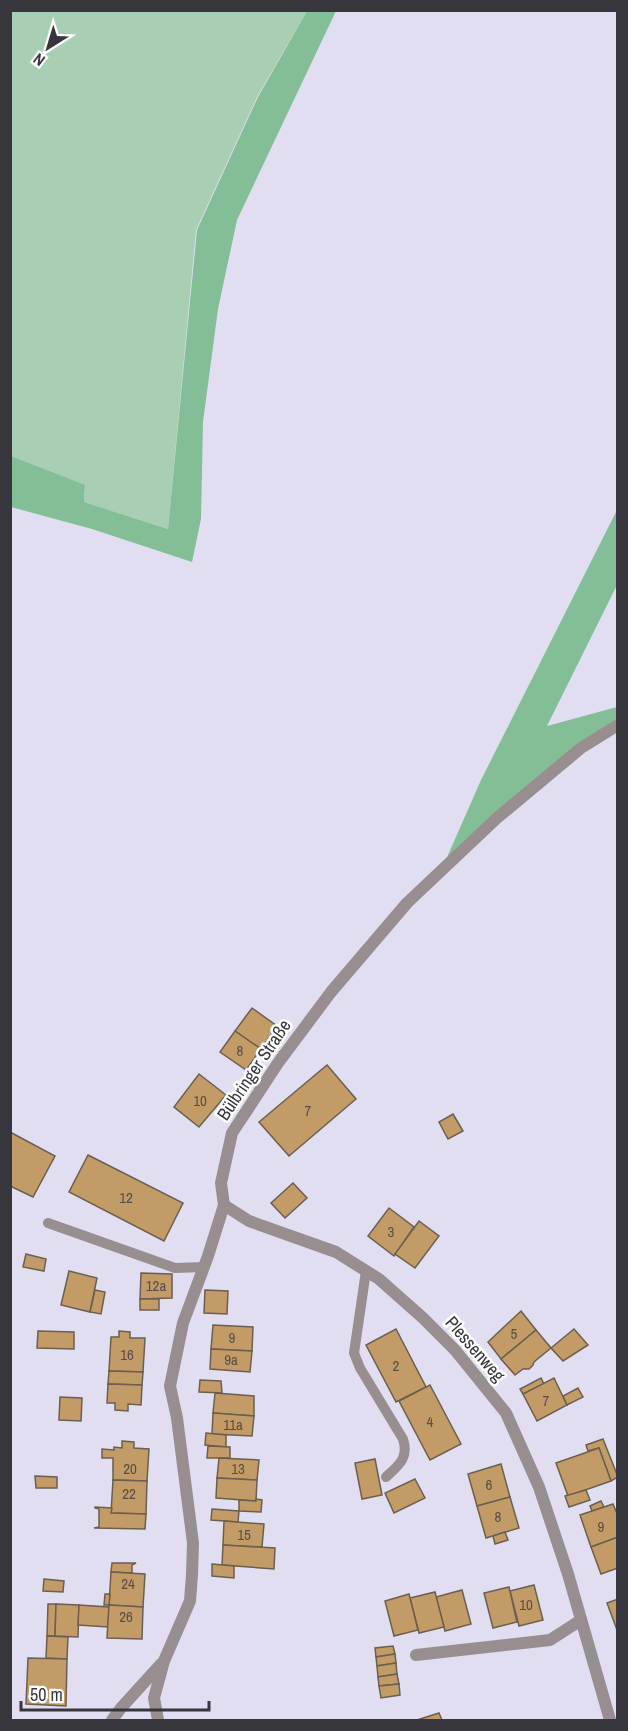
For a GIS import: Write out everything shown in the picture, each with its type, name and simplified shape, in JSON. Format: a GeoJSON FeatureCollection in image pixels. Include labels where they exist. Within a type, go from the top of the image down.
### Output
{"type":"FeatureCollection","features":[{"type":"Feature","properties":{"kind":"street","name":"Bülbringer Straße"},"geometry":{"type":"LineString","coordinates":[[158,1720],[154,1698],[164,1661],[189,1601],[192,1575],[193,1543],[177,1418],[170,1386],[183,1323],[224,1205],[221,1184],[232,1133],[278,1063],[331,992],[407,903],[489,825],[581,748],[618,725]]}},
{"type":"Feature","properties":{"kind":"street","name":"Plessenweg"},"geometry":{"type":"LineString","coordinates":[[224,1205],[249,1221],[336,1252],[379,1279],[455,1350],[506,1413],[539,1487],[568,1574],[610,1720]]}},
{"type":"Feature","properties":{"kind":"street"},"geometry":{"type":"LineString","coordinates":[[416,1655],[550,1640],[581,1620]]}},
{"type":"Feature","properties":{"kind":"street","name":"Bülbringer Straße"},"geometry":{"type":"LineString","coordinates":[[112,1720],[164,1661]]}},
{"type":"Feature","properties":{"kind":"lane"},"geometry":{"type":"LineString","coordinates":[[48,1223],[175,1268],[204,1267]]}},
{"type":"Feature","properties":{"kind":"lane"},"geometry":{"type":"LineString","coordinates":[[366,1271],[354,1353],[360,1368],[406,1447],[402,1460],[386,1477]]}},
{"type":"Feature","properties":{"kind":"green space"},"geometry":{"type":"Polygon","coordinates":[[[10,11],[307,11],[257,97],[196,230],[168,529],[84,502],[85,486],[11,456],[10,11]]]}},
{"type":"Feature","properties":{"kind":"green space"},"geometry":{"type":"Polygon","coordinates":[[[307,11],[336,11],[237,220],[218,309],[203,422],[201,519],[192,562],[92,529],[11,507],[11,456],[85,485],[84,502],[168,529],[197,230],[258,97],[307,11]]]}},
{"type":"Feature","properties":{"kind":"green space"},"geometry":{"type":"Polygon","coordinates":[[[617,510],[617,585],[547,726],[617,707],[617,725],[441,871],[481,780],[617,510]]]}},
{"type":"Feature","properties":{"kind":"building"},"geometry":{"type":"Polygon","coordinates":[[[252,1008],[277,1026],[261,1049],[235,1031],[252,1008]]]}},
{"type":"Feature","properties":{"kind":"building"},"geometry":{"type":"Polygon","coordinates":[[[235,1031],[261,1049],[246,1070],[220,1052],[235,1031]]]}},
{"type":"Feature","properties":{"kind":"building"},"geometry":{"type":"Polygon","coordinates":[[[327,1065],[356,1099],[289,1156],[259,1122],[327,1065]]]}},
{"type":"Feature","properties":{"kind":"building"},"geometry":{"type":"Polygon","coordinates":[[[199,1074],[226,1095],[199,1127],[174,1107],[199,1074]]]}},
{"type":"Feature","properties":{"kind":"building"},"geometry":{"type":"Polygon","coordinates":[[[453,1114],[463,1131],[448,1139],[439,1122],[453,1114]]]}},
{"type":"Feature","properties":{"kind":"building"},"geometry":{"type":"Polygon","coordinates":[[[10,1132],[55,1156],[33,1197],[10,1186],[10,1132]]]}},
{"type":"Feature","properties":{"kind":"building"},"geometry":{"type":"Polygon","coordinates":[[[88,1155],[183,1203],[164,1241],[69,1192],[88,1155]]]}},
{"type":"Feature","properties":{"kind":"building"},"geometry":{"type":"Polygon","coordinates":[[[293,1183],[307,1198],[285,1218],[271,1203],[293,1183]]]}},
{"type":"Feature","properties":{"kind":"building"},"geometry":{"type":"Polygon","coordinates":[[[389,1208],[414,1227],[394,1256],[368,1236],[389,1208]]]}},
{"type":"Feature","properties":{"kind":"building"},"geometry":{"type":"Polygon","coordinates":[[[419,1221],[439,1236],[415,1268],[395,1254],[419,1221]]]}},
{"type":"Feature","properties":{"kind":"building"},"geometry":{"type":"Polygon","coordinates":[[[26,1254],[46,1259],[44,1271],[23,1267],[26,1254]]]}},
{"type":"Feature","properties":{"kind":"building"},"geometry":{"type":"Polygon","coordinates":[[[69,1271],[97,1278],[90,1312],[61,1305],[69,1271]]]}},
{"type":"Feature","properties":{"kind":"building"},"geometry":{"type":"Polygon","coordinates":[[[141,1273],[172,1274],[172,1298],[140,1299],[141,1273]]]}},
{"type":"Feature","properties":{"kind":"building"},"geometry":{"type":"Polygon","coordinates":[[[95,1290],[105,1292],[101,1314],[90,1312],[95,1290]]]}},
{"type":"Feature","properties":{"kind":"building"},"geometry":{"type":"Polygon","coordinates":[[[205,1290],[228,1291],[227,1314],[204,1313],[205,1290]]]}},
{"type":"Feature","properties":{"kind":"building"},"geometry":{"type":"Polygon","coordinates":[[[140,1299],[159,1299],[159,1310],[140,1310],[140,1299]]]}},
{"type":"Feature","properties":{"kind":"building"},"geometry":{"type":"Polygon","coordinates":[[[521,1311],[536,1330],[501,1359],[488,1342],[521,1311]]]}},
{"type":"Feature","properties":{"kind":"building"},"geometry":{"type":"Polygon","coordinates":[[[213,1325],[253,1327],[252,1351],[211,1349],[213,1325]]]}},
{"type":"Feature","properties":{"kind":"building"},"geometry":{"type":"Polygon","coordinates":[[[396,1329],[426,1387],[396,1402],[366,1345],[396,1329]]]}},
{"type":"Feature","properties":{"kind":"building"},"geometry":{"type":"Polygon","coordinates":[[[574,1329],[588,1345],[563,1361],[551,1348],[574,1329]]]}},
{"type":"Feature","properties":{"kind":"building"},"geometry":{"type":"Polygon","coordinates":[[[536,1330],[551,1348],[529,1369],[523,1369],[515,1375],[501,1359],[536,1330]]]}},
{"type":"Feature","properties":{"kind":"building"},"geometry":{"type":"Polygon","coordinates":[[[38,1331],[74,1332],[74,1349],[37,1348],[38,1331]]]}},
{"type":"Feature","properties":{"kind":"building"},"geometry":{"type":"Polygon","coordinates":[[[119,1331],[130,1332],[130,1338],[145,1338],[143,1372],[109,1371],[111,1337],[119,1337],[119,1331]]]}},
{"type":"Feature","properties":{"kind":"building"},"geometry":{"type":"Polygon","coordinates":[[[211,1349],[252,1351],[250,1372],[210,1369],[211,1349]]]}},
{"type":"Feature","properties":{"kind":"building"},"geometry":{"type":"Polygon","coordinates":[[[109,1371],[143,1372],[142,1385],[108,1384],[109,1371]]]}},
{"type":"Feature","properties":{"kind":"building"},"geometry":{"type":"Polygon","coordinates":[[[541,1378],[544,1384],[523,1394],[520,1389],[541,1378]]]}},
{"type":"Feature","properties":{"kind":"building"},"geometry":{"type":"Polygon","coordinates":[[[554,1378],[567,1405],[537,1421],[523,1394],[554,1378]]]}},
{"type":"Feature","properties":{"kind":"building"},"geometry":{"type":"Polygon","coordinates":[[[200,1380],[221,1381],[222,1393],[199,1392],[200,1380]]]}},
{"type":"Feature","properties":{"kind":"building"},"geometry":{"type":"Polygon","coordinates":[[[108,1384],[142,1385],[141,1405],[128,1404],[128,1411],[115,1410],[115,1403],[107,1403],[108,1384]]]}},
{"type":"Feature","properties":{"kind":"building"},"geometry":{"type":"Polygon","coordinates":[[[430,1385],[461,1444],[430,1460],[399,1401],[430,1385]]]}},
{"type":"Feature","properties":{"kind":"building"},"geometry":{"type":"Polygon","coordinates":[[[578,1388],[583,1397],[567,1405],[563,1396],[578,1388]]]}},
{"type":"Feature","properties":{"kind":"building"},"geometry":{"type":"Polygon","coordinates":[[[215,1393],[254,1396],[254,1416],[213,1413],[215,1393]]]}},
{"type":"Feature","properties":{"kind":"building"},"geometry":{"type":"Polygon","coordinates":[[[60,1397],[82,1398],[81,1421],[59,1420],[60,1397]]]}},
{"type":"Feature","properties":{"kind":"building"},"geometry":{"type":"Polygon","coordinates":[[[213,1413],[254,1416],[252,1436],[212,1434],[213,1413]]]}},
{"type":"Feature","properties":{"kind":"building"},"geometry":{"type":"Polygon","coordinates":[[[206,1433],[226,1435],[226,1447],[205,1445],[206,1433]]]}},
{"type":"Feature","properties":{"kind":"building"},"geometry":{"type":"Polygon","coordinates":[[[603,1439],[618,1477],[611,1481],[599,1448],[588,1451],[586,1445],[603,1439]]]}},
{"type":"Feature","properties":{"kind":"building"},"geometry":{"type":"Polygon","coordinates":[[[122,1441],[134,1442],[134,1448],[149,1449],[147,1481],[113,1480],[113,1458],[102,1458],[102,1449],[122,1448],[122,1441]]]}},
{"type":"Feature","properties":{"kind":"building"},"geometry":{"type":"Polygon","coordinates":[[[208,1446],[230,1447],[230,1458],[207,1458],[208,1446]]]}},
{"type":"Feature","properties":{"kind":"building"},"geometry":{"type":"Polygon","coordinates":[[[599,1448],[611,1481],[568,1496],[556,1463],[599,1448]]]}},
{"type":"Feature","properties":{"kind":"building"},"geometry":{"type":"Polygon","coordinates":[[[219,1458],[259,1460],[257,1480],[217,1478],[219,1458]]]}},
{"type":"Feature","properties":{"kind":"building"},"geometry":{"type":"Polygon","coordinates":[[[375,1459],[382,1495],[362,1499],[355,1463],[375,1459]]]}},
{"type":"Feature","properties":{"kind":"building"},"geometry":{"type":"Polygon","coordinates":[[[501,1464],[510,1497],[477,1506],[468,1474],[501,1464]]]}},
{"type":"Feature","properties":{"kind":"building"},"geometry":{"type":"Polygon","coordinates":[[[35,1476],[57,1477],[57,1488],[36,1488],[35,1476]]]}},
{"type":"Feature","properties":{"kind":"building"},"geometry":{"type":"Polygon","coordinates":[[[217,1478],[257,1480],[256,1501],[216,1498],[217,1478]]]}},
{"type":"Feature","properties":{"kind":"building"},"geometry":{"type":"Polygon","coordinates":[[[415,1479],[425,1498],[394,1513],[385,1493],[415,1479]]]}},
{"type":"Feature","properties":{"kind":"building"},"geometry":{"type":"Polygon","coordinates":[[[113,1480],[147,1481],[146,1514],[111,1513],[113,1480]]]}},
{"type":"Feature","properties":{"kind":"building"},"geometry":{"type":"Polygon","coordinates":[[[586,1490],[590,1500],[569,1507],[565,1496],[586,1490]]]}},
{"type":"Feature","properties":{"kind":"building"},"geometry":{"type":"Polygon","coordinates":[[[510,1497],[519,1528],[486,1538],[477,1506],[510,1497]]]}},
{"type":"Feature","properties":{"kind":"building"},"geometry":{"type":"Polygon","coordinates":[[[256,1499],[262,1500],[261,1512],[239,1511],[239,1500],[256,1501],[256,1499]]]}},
{"type":"Feature","properties":{"kind":"building"},"geometry":{"type":"Polygon","coordinates":[[[601,1501],[604,1507],[592,1511],[590,1506],[601,1501]]]}},
{"type":"Feature","properties":{"kind":"building"},"geometry":{"type":"Polygon","coordinates":[[[613,1504],[618,1516],[618,1537],[591,1547],[580,1515],[613,1504]]]}},
{"type":"Feature","properties":{"kind":"building"},"geometry":{"type":"Polygon","coordinates":[[[95,1507],[112,1508],[111,1513],[146,1514],[145,1529],[94,1528],[99,1527],[99,1509],[95,1507]]]}},
{"type":"Feature","properties":{"kind":"building"},"geometry":{"type":"Polygon","coordinates":[[[212,1509],[239,1511],[238,1522],[211,1520],[212,1509]]]}},
{"type":"Feature","properties":{"kind":"building"},"geometry":{"type":"Polygon","coordinates":[[[224,1521],[264,1524],[262,1547],[223,1545],[224,1521]]]}},
{"type":"Feature","properties":{"kind":"building"},"geometry":{"type":"Polygon","coordinates":[[[505,1532],[508,1540],[495,1544],[493,1536],[505,1532]]]}},
{"type":"Feature","properties":{"kind":"building"},"geometry":{"type":"Polygon","coordinates":[[[618,1537],[618,1568],[601,1574],[591,1547],[618,1537]]]}},
{"type":"Feature","properties":{"kind":"building"},"geometry":{"type":"Polygon","coordinates":[[[223,1545],[275,1548],[274,1569],[222,1565],[223,1545]]]}},
{"type":"Feature","properties":{"kind":"building"},"geometry":{"type":"Polygon","coordinates":[[[112,1563],[136,1563],[132,1565],[132,1573],[111,1572],[112,1563]]]}},
{"type":"Feature","properties":{"kind":"building"},"geometry":{"type":"Polygon","coordinates":[[[212,1564],[234,1566],[234,1578],[212,1576],[212,1564]]]}},
{"type":"Feature","properties":{"kind":"building"},"geometry":{"type":"Polygon","coordinates":[[[111,1572],[145,1574],[143,1607],[109,1605],[111,1572]]]}},
{"type":"Feature","properties":{"kind":"building"},"geometry":{"type":"Polygon","coordinates":[[[44,1579],[64,1581],[63,1592],[43,1591],[44,1579]]]}},
{"type":"Feature","properties":{"kind":"building"},"geometry":{"type":"Polygon","coordinates":[[[534,1585],[543,1620],[519,1626],[510,1591],[534,1585]]]}},
{"type":"Feature","properties":{"kind":"building"},"geometry":{"type":"Polygon","coordinates":[[[509,1587],[517,1622],[493,1628],[484,1593],[509,1587]]]}},
{"type":"Feature","properties":{"kind":"building"},"geometry":{"type":"Polygon","coordinates":[[[462,1590],[471,1624],[445,1631],[436,1597],[462,1590]]]}},
{"type":"Feature","properties":{"kind":"building"},"geometry":{"type":"Polygon","coordinates":[[[435,1592],[444,1627],[419,1633],[410,1598],[435,1592]]]}},
{"type":"Feature","properties":{"kind":"building"},"geometry":{"type":"Polygon","coordinates":[[[105,1594],[110,1594],[109,1605],[104,1605],[105,1594]]]}},
{"type":"Feature","properties":{"kind":"building"},"geometry":{"type":"Polygon","coordinates":[[[409,1594],[418,1630],[394,1636],[385,1601],[409,1594]]]}},
{"type":"Feature","properties":{"kind":"building"},"geometry":{"type":"Polygon","coordinates":[[[618,1599],[618,1629],[617,1630],[607,1603],[618,1599]]]}},
{"type":"Feature","properties":{"kind":"building"},"geometry":{"type":"Polygon","coordinates":[[[48,1604],[56,1604],[55,1636],[47,1636],[48,1604]]]}},
{"type":"Feature","properties":{"kind":"building"},"geometry":{"type":"Polygon","coordinates":[[[56,1604],[79,1605],[78,1637],[55,1636],[56,1604]]]}},
{"type":"Feature","properties":{"kind":"building"},"geometry":{"type":"Polygon","coordinates":[[[79,1605],[109,1607],[108,1627],[78,1625],[79,1605]]]}},
{"type":"Feature","properties":{"kind":"building"},"geometry":{"type":"Polygon","coordinates":[[[109,1605],[143,1607],[142,1639],[107,1638],[109,1605]]]}},
{"type":"Feature","properties":{"kind":"building"},"geometry":{"type":"Polygon","coordinates":[[[47,1636],[68,1637],[67,1659],[46,1658],[47,1636]]]}},
{"type":"Feature","properties":{"kind":"building"},"geometry":{"type":"Polygon","coordinates":[[[393,1646],[395,1654],[376,1657],[375,1648],[393,1646]]]}},
{"type":"Feature","properties":{"kind":"building"},"geometry":{"type":"Polygon","coordinates":[[[395,1654],[396,1663],[377,1666],[376,1657],[395,1654]]]}},
{"type":"Feature","properties":{"kind":"building"},"geometry":{"type":"Polygon","coordinates":[[[28,1658],[67,1659],[66,1706],[26,1704],[28,1658]]]}},
{"type":"Feature","properties":{"kind":"building"},"geometry":{"type":"Polygon","coordinates":[[[396,1663],[397,1674],[378,1677],[377,1666],[396,1663]]]}},
{"type":"Feature","properties":{"kind":"building"},"geometry":{"type":"Polygon","coordinates":[[[397,1674],[399,1684],[379,1686],[378,1677],[397,1674]]]}},
{"type":"Feature","properties":{"kind":"building"},"geometry":{"type":"Polygon","coordinates":[[[399,1684],[400,1695],[381,1698],[379,1686],[399,1684]]]}},
{"type":"Feature","properties":{"kind":"building"},"geometry":{"type":"Polygon","coordinates":[[[439,1713],[442,1720],[417,1720],[439,1713]]]}}]}
